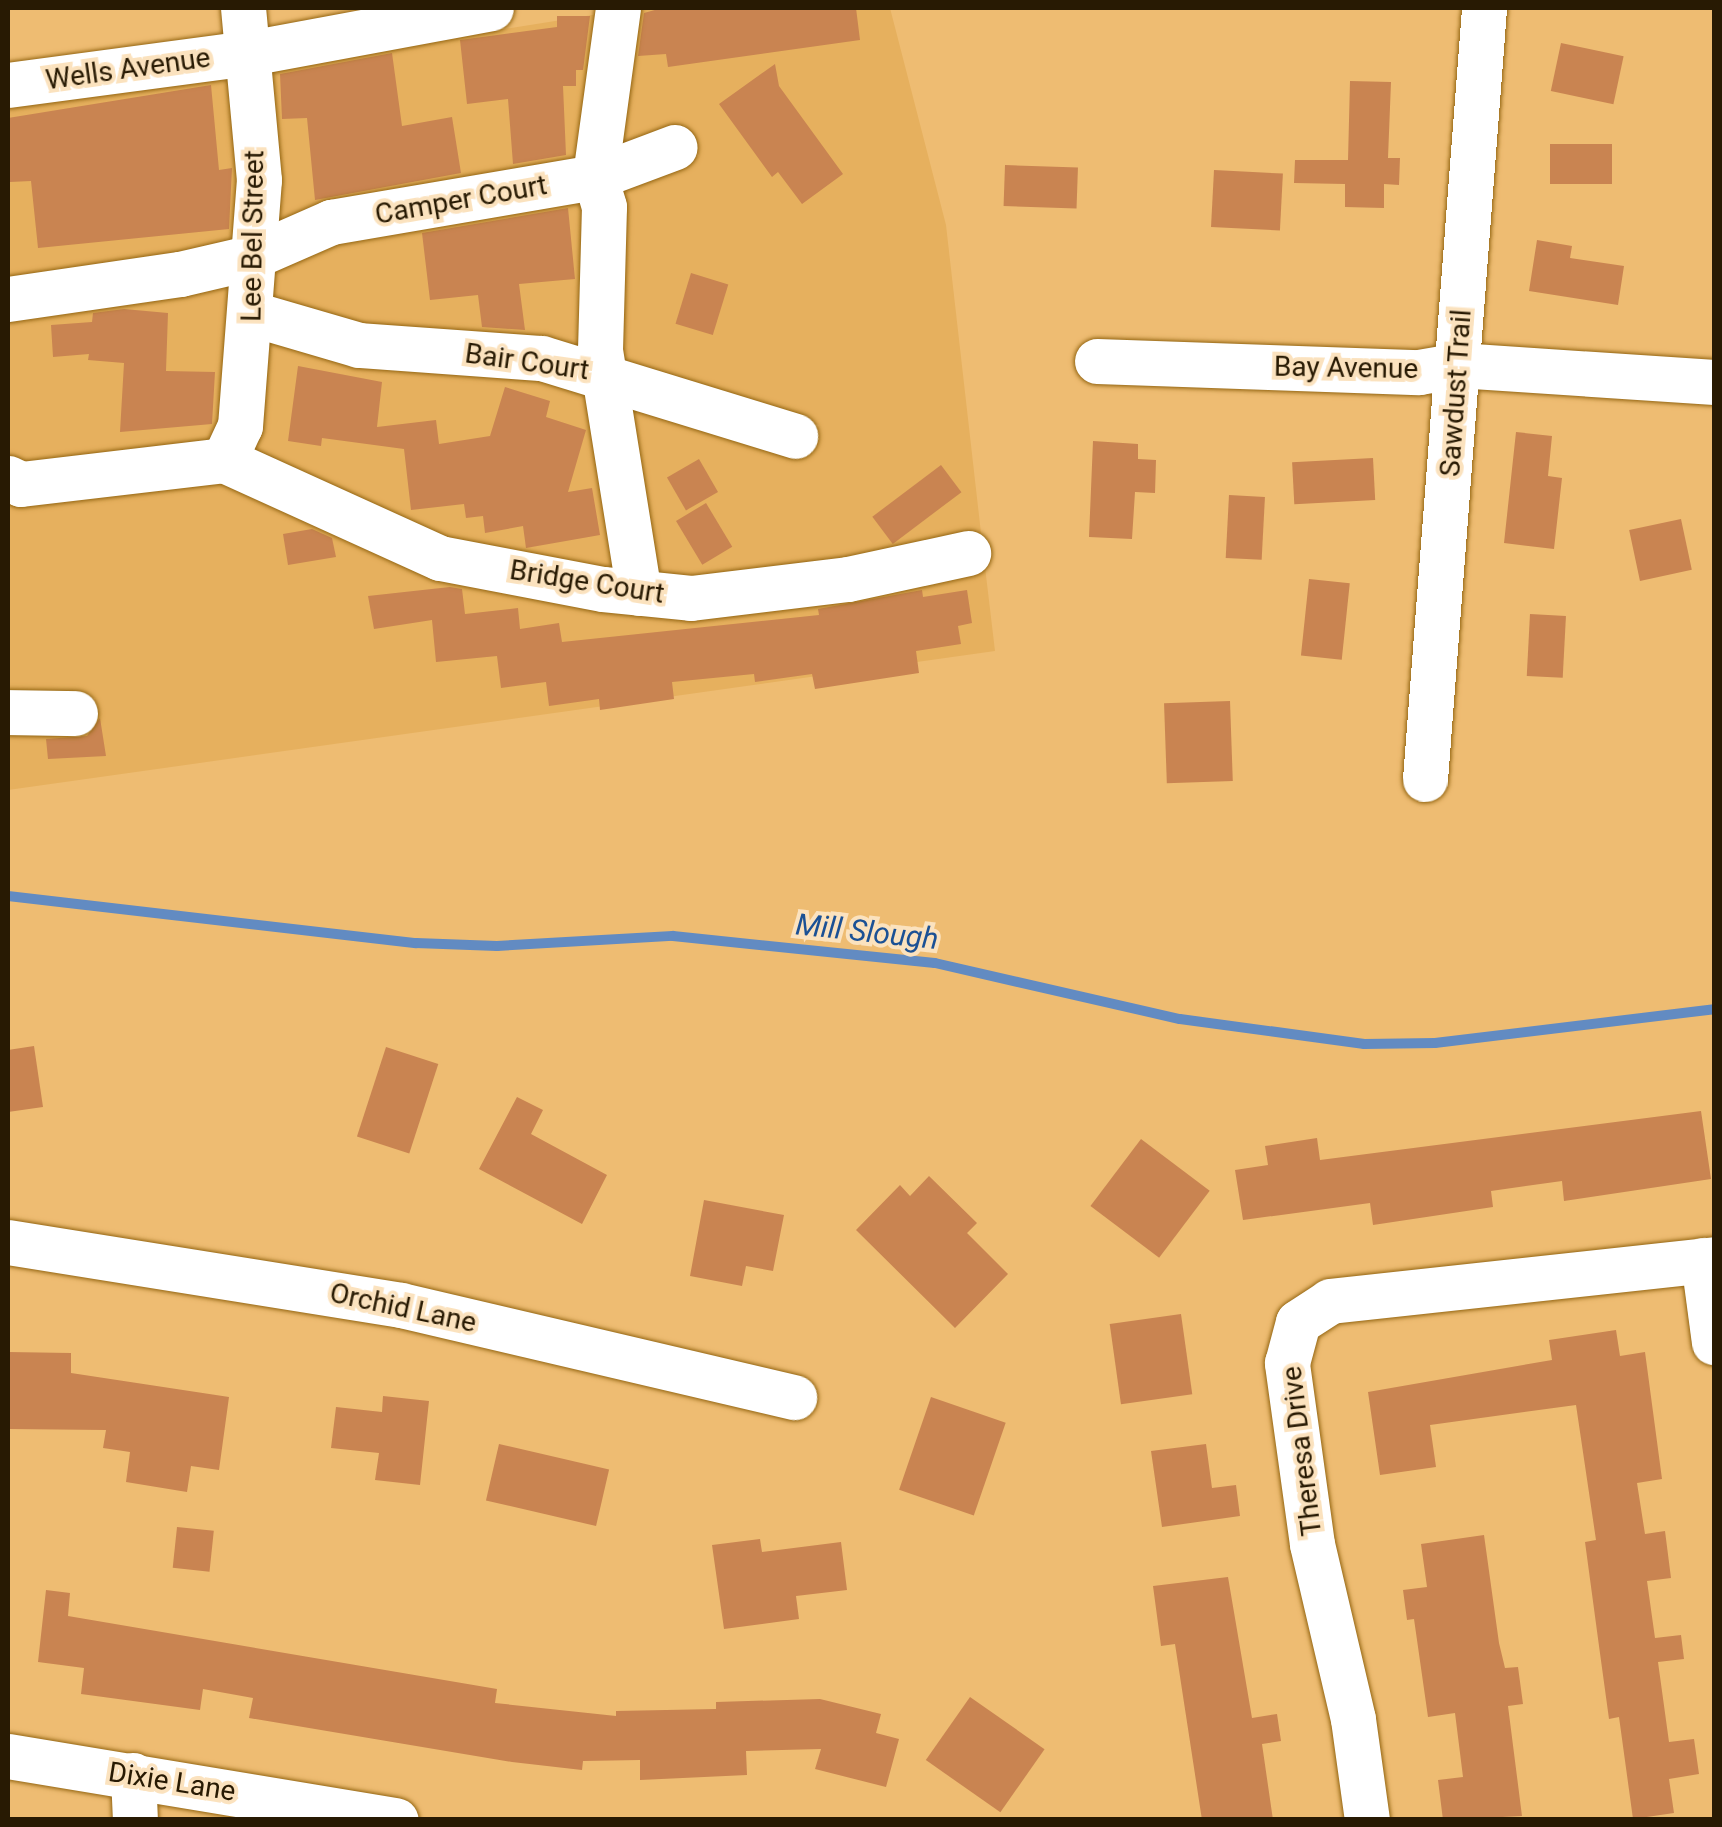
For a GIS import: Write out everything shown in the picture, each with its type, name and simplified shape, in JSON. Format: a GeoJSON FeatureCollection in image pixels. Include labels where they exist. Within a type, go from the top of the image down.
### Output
{"type":"FeatureCollection","features":[{"type":"Feature","properties":{"kind":"street","name":"Lee Bel Street"},"geometry":{"type":"LineString","coordinates":[[224,460],[240,426],[253,314],[249,258],[259,180],[243,8]]}},
{"type":"Feature","properties":{"kind":"street","name":"Wells Avenue"},"geometry":{"type":"LineString","coordinates":[[8,85],[249,53],[491,8]]}},
{"type":"Feature","properties":{"kind":"street"},"geometry":{"type":"LineString","coordinates":[[618,8],[595,177],[604,207],[600,350],[639,592]]}},
{"type":"Feature","properties":{"kind":"street","name":"Sawdust Trail"},"geometry":{"type":"LineString","coordinates":[[1424,779],[1484,8]]}},
{"type":"Feature","properties":{"kind":"street","name":"Camper Court"},"geometry":{"type":"LineString","coordinates":[[8,299],[249,258],[332,222],[595,177],[674,147]]}},
{"type":"Feature","properties":{"kind":"street","name":"Bair Court"},"geometry":{"type":"LineString","coordinates":[[253,314],[358,345],[542,358],[606,373],[636,389],[795,436]]}},
{"type":"Feature","properties":{"kind":"street","name":"Bay Avenue"},"geometry":{"type":"LineString","coordinates":[[1097,361],[1418,372],[1458,366],[1714,382]]}},
{"type":"Feature","properties":{"kind":"street"},"geometry":{"type":"LineString","coordinates":[[8,478],[21,484],[224,460]]}},
{"type":"Feature","properties":{"kind":"street","name":"Bridge Court"},"geometry":{"type":"LineString","coordinates":[[224,460],[440,558],[639,592],[692,598],[802,585],[968,553]]}},
{"type":"Feature","properties":{"kind":"street"},"geometry":{"type":"LineString","coordinates":[[8,712],[76,713]]}},
{"type":"Feature","properties":{"kind":"street","name":"Orchid Lane"},"geometry":{"type":"LineString","coordinates":[[8,1242],[402,1305],[794,1397]]}},
{"type":"Feature","properties":{"kind":"street"},"geometry":{"type":"LineString","coordinates":[[1709,1260],[1714,1342]]}},
{"type":"Feature","properties":{"kind":"street","name":"Theresa Drive"},"geometry":{"type":"LineString","coordinates":[[1367,1820],[1353,1719],[1310,1526],[1287,1363],[1298,1322],[1330,1301],[1709,1260]]}},
{"type":"Feature","properties":{"kind":"street","name":"Dixie Lane"},"geometry":{"type":"LineString","coordinates":[[8,1756],[396,1820]]}},
{"type":"Feature","properties":{"kind":"street"},"geometry":{"type":"LineString","coordinates":[[133,1775],[135,1820]]}},
{"type":"Feature","properties":{"kind":"shaded area"},"geometry":{"type":"Polygon","coordinates":[[[890,8],[946,225],[981,533],[845,562],[692,581],[656,578],[629,404],[806,456],[819,425],[622,362],[617,186],[699,156],[685,125],[619,150],[637,9],[890,8]]]}},
{"type":"Feature","properties":{"kind":"shaded area"},"geometry":{"type":"Polygon","coordinates":[[[599,14],[579,163],[272,230],[270,66],[599,14]]]}},
{"type":"Feature","properties":{"kind":"shaded area"},"geometry":{"type":"Polygon","coordinates":[[[231,73],[240,180],[232,245],[8,282],[8,102],[231,73]]]}},
{"type":"Feature","properties":{"kind":"shaded area"},"geometry":{"type":"Polygon","coordinates":[[[581,196],[581,350],[363,328],[271,301],[271,270],[337,238],[581,196]]]}},
{"type":"Feature","properties":{"kind":"shaded area"},"geometry":{"type":"Polygon","coordinates":[[[232,280],[221,422],[210,446],[26,467],[8,458],[8,315],[232,280]]]}},
{"type":"Feature","properties":{"kind":"shaded area"},"geometry":{"type":"Polygon","coordinates":[[[269,336],[588,387],[618,573],[447,542],[248,452],[269,336]]]}},
{"type":"Feature","properties":{"kind":"shaded area"},"geometry":{"type":"Polygon","coordinates":[[[220,478],[599,605],[985,567],[995,651],[8,790],[8,728],[93,731],[95,698],[8,695],[8,497],[220,478]]]}},
{"type":"Feature","properties":{"kind":"building"},"geometry":{"type":"Polygon","coordinates":[[[662,8],[856,8],[860,40],[668,67],[666,54],[638,56],[644,13],[662,8]]]}},
{"type":"Feature","properties":{"kind":"building"},"geometry":{"type":"Polygon","coordinates":[[[557,16],[590,16],[583,70],[576,70],[576,86],[563,86],[566,155],[513,164],[508,99],[467,104],[460,40],[557,27],[557,16]]]}},
{"type":"Feature","properties":{"kind":"building"},"geometry":{"type":"Polygon","coordinates":[[[1561,43],[1624,56],[1613,104],[1551,91],[1561,43]]]}},
{"type":"Feature","properties":{"kind":"building"},"geometry":{"type":"Polygon","coordinates":[[[392,53],[402,126],[452,117],[461,173],[315,200],[307,118],[282,119],[280,74],[392,53]]]}},
{"type":"Feature","properties":{"kind":"building"},"geometry":{"type":"Polygon","coordinates":[[[775,64],[779,86],[843,174],[802,204],[778,172],[772,177],[719,104],[775,64]]]}},
{"type":"Feature","properties":{"kind":"building"},"geometry":{"type":"Polygon","coordinates":[[[1350,81],[1391,82],[1388,158],[1400,158],[1399,185],[1384,184],[1384,208],[1345,207],[1345,184],[1294,183],[1295,160],[1348,160],[1350,81]]]}},
{"type":"Feature","properties":{"kind":"building"},"geometry":{"type":"Polygon","coordinates":[[[211,85],[219,170],[232,168],[229,229],[38,248],[31,181],[10,182],[8,118],[211,85]]]}},
{"type":"Feature","properties":{"kind":"building"},"geometry":{"type":"Polygon","coordinates":[[[1550,144],[1612,144],[1612,184],[1550,184],[1550,144]]]}},
{"type":"Feature","properties":{"kind":"building"},"geometry":{"type":"Polygon","coordinates":[[[1005,165],[1078,168],[1077,209],[1004,206],[1005,165]]]}},
{"type":"Feature","properties":{"kind":"building"},"geometry":{"type":"Polygon","coordinates":[[[1214,170],[1283,174],[1280,231],[1211,227],[1214,170]]]}},
{"type":"Feature","properties":{"kind":"building"},"geometry":{"type":"Polygon","coordinates":[[[568,208],[575,279],[519,284],[525,330],[482,327],[478,295],[430,300],[422,233],[568,208]]]}},
{"type":"Feature","properties":{"kind":"building"},"geometry":{"type":"Polygon","coordinates":[[[1537,240],[1572,246],[1570,258],[1624,266],[1618,305],[1529,291],[1537,240]]]}},
{"type":"Feature","properties":{"kind":"building"},"geometry":{"type":"Polygon","coordinates":[[[691,273],[728,284],[713,335],[676,324],[691,273]]]}},
{"type":"Feature","properties":{"kind":"building"},"geometry":{"type":"Polygon","coordinates":[[[124,309],[168,313],[166,371],[215,372],[212,424],[120,432],[124,363],[88,360],[89,354],[53,357],[51,325],[92,322],[93,313],[124,309]]]}},
{"type":"Feature","properties":{"kind":"building"},"geometry":{"type":"Polygon","coordinates":[[[298,366],[382,382],[377,427],[436,420],[439,444],[490,436],[505,387],[550,401],[546,417],[586,430],[568,492],[592,488],[600,535],[526,548],[523,526],[485,533],[483,516],[466,518],[464,504],[411,510],[404,449],[322,438],[321,446],[288,441],[298,366]]]}},
{"type":"Feature","properties":{"kind":"building"},"geometry":{"type":"Polygon","coordinates":[[[1516,432],[1552,436],[1548,476],[1562,478],[1554,549],[1504,543],[1516,432]]]}},
{"type":"Feature","properties":{"kind":"building"},"geometry":{"type":"Polygon","coordinates":[[[1093,441],[1138,444],[1138,459],[1156,460],[1155,493],[1135,492],[1132,539],[1089,537],[1093,441]]]}},
{"type":"Feature","properties":{"kind":"building"},"geometry":{"type":"Polygon","coordinates":[[[1373,458],[1375,500],[1294,504],[1292,462],[1373,458]]]}},
{"type":"Feature","properties":{"kind":"building"},"geometry":{"type":"Polygon","coordinates":[[[699,459],[718,492],[686,510],[667,478],[699,459]]]}},
{"type":"Feature","properties":{"kind":"building"},"geometry":{"type":"Polygon","coordinates":[[[941,465],[961,492],[893,544],[872,517],[941,465]]]}},
{"type":"Feature","properties":{"kind":"building"},"geometry":{"type":"Polygon","coordinates":[[[1229,495],[1265,497],[1262,560],[1226,558],[1229,495]]]}},
{"type":"Feature","properties":{"kind":"building"},"geometry":{"type":"Polygon","coordinates":[[[706,503],[732,547],[702,565],[676,521],[706,503]]]}},
{"type":"Feature","properties":{"kind":"building"},"geometry":{"type":"Polygon","coordinates":[[[1681,519],[1692,570],[1640,581],[1629,530],[1681,519]]]}},
{"type":"Feature","properties":{"kind":"building"},"geometry":{"type":"Polygon","coordinates":[[[312,529],[332,538],[336,557],[288,565],[283,534],[312,529]]]}},
{"type":"Feature","properties":{"kind":"building"},"geometry":{"type":"Polygon","coordinates":[[[1309,579],[1350,583],[1342,660],[1301,656],[1309,579]]]}},
{"type":"Feature","properties":{"kind":"building"},"geometry":{"type":"Polygon","coordinates":[[[462,589],[465,614],[518,608],[520,629],[559,623],[562,642],[819,615],[818,609],[922,590],[923,597],[967,590],[972,623],[958,626],[961,644],[916,651],[919,673],[815,689],[812,674],[755,682],[754,674],[672,682],[674,699],[600,710],[599,699],[549,706],[546,682],[501,688],[497,656],[436,662],[432,620],[374,629],[368,596],[462,589]]]}},
{"type":"Feature","properties":{"kind":"building"},"geometry":{"type":"Polygon","coordinates":[[[1530,614],[1566,616],[1563,678],[1527,676],[1530,614]]]}},
{"type":"Feature","properties":{"kind":"building"},"geometry":{"type":"Polygon","coordinates":[[[1230,701],[1233,781],[1167,783],[1164,703],[1230,701]]]}},
{"type":"Feature","properties":{"kind":"building"},"geometry":{"type":"Polygon","coordinates":[[[100,718],[106,756],[48,759],[46,739],[87,736],[100,718]]]}},
{"type":"Feature","properties":{"kind":"building"},"geometry":{"type":"Polygon","coordinates":[[[34,1046],[43,1107],[8,1112],[8,1050],[34,1046]]]}},
{"type":"Feature","properties":{"kind":"building"},"geometry":{"type":"Polygon","coordinates":[[[386,1047],[438,1064],[409,1153],[357,1136],[386,1047]]]}},
{"type":"Feature","properties":{"kind":"building"},"geometry":{"type":"Polygon","coordinates":[[[517,1097],[543,1110],[531,1134],[607,1175],[582,1224],[479,1169],[517,1097]]]}},
{"type":"Feature","properties":{"kind":"building"},"geometry":{"type":"Polygon","coordinates":[[[1701,1111],[1711,1179],[1564,1201],[1562,1181],[1491,1191],[1493,1207],[1373,1225],[1370,1203],[1243,1220],[1235,1170],[1268,1165],[1265,1146],[1317,1138],[1320,1160],[1701,1111]]]}},
{"type":"Feature","properties":{"kind":"building"},"geometry":{"type":"Polygon","coordinates":[[[1141,1139],[1210,1191],[1159,1258],[1090,1206],[1141,1139]]]}},
{"type":"Feature","properties":{"kind":"building"},"geometry":{"type":"Polygon","coordinates":[[[929,1176],[977,1223],[967,1233],[1008,1274],[955,1328],[856,1230],[900,1185],[910,1196],[929,1176]]]}},
{"type":"Feature","properties":{"kind":"building"},"geometry":{"type":"Polygon","coordinates":[[[704,1200],[784,1215],[773,1271],[746,1266],[742,1286],[690,1276],[704,1200]]]}},
{"type":"Feature","properties":{"kind":"building"},"geometry":{"type":"Polygon","coordinates":[[[1181,1314],[1192,1394],[1121,1404],[1110,1324],[1181,1314]]]}},
{"type":"Feature","properties":{"kind":"building"},"geometry":{"type":"Polygon","coordinates":[[[1616,1330],[1620,1356],[1645,1352],[1662,1479],[1637,1483],[1645,1534],[1665,1531],[1671,1578],[1647,1581],[1655,1638],[1681,1635],[1684,1659],[1658,1662],[1669,1742],[1694,1739],[1699,1774],[1669,1779],[1674,1813],[1633,1819],[1619,1717],[1609,1719],[1585,1542],[1596,1540],[1576,1405],[1430,1425],[1436,1467],[1380,1475],[1368,1392],[1552,1360],[1549,1340],[1616,1330]]]}},
{"type":"Feature","properties":{"kind":"building"},"geometry":{"type":"Polygon","coordinates":[[[8,1352],[71,1353],[71,1373],[229,1397],[219,1470],[191,1466],[187,1492],[126,1482],[130,1452],[103,1448],[106,1430],[8,1429],[8,1352]]]}},
{"type":"Feature","properties":{"kind":"building"},"geometry":{"type":"Polygon","coordinates":[[[383,1396],[429,1401],[420,1485],[375,1480],[379,1453],[331,1448],[336,1407],[382,1412],[383,1396]]]}},
{"type":"Feature","properties":{"kind":"building"},"geometry":{"type":"Polygon","coordinates":[[[931,1397],[1006,1423],[974,1515],[899,1490],[931,1397]]]}},
{"type":"Feature","properties":{"kind":"building"},"geometry":{"type":"Polygon","coordinates":[[[499,1444],[609,1469],[596,1526],[486,1501],[499,1444]]]}},
{"type":"Feature","properties":{"kind":"building"},"geometry":{"type":"Polygon","coordinates":[[[1206,1444],[1212,1488],[1236,1485],[1240,1516],[1162,1527],[1151,1451],[1206,1444]]]}},
{"type":"Feature","properties":{"kind":"building"},"geometry":{"type":"Polygon","coordinates":[[[177,1527],[214,1531],[210,1572],[173,1568],[177,1527]]]}},
{"type":"Feature","properties":{"kind":"building"},"geometry":{"type":"Polygon","coordinates":[[[1484,1535],[1505,1668],[1518,1667],[1523,1704],[1508,1706],[1522,1816],[1443,1820],[1438,1780],[1463,1777],[1455,1713],[1428,1717],[1414,1619],[1407,1620],[1403,1590],[1427,1587],[1421,1544],[1484,1535]]]}},
{"type":"Feature","properties":{"kind":"building"},"geometry":{"type":"Polygon","coordinates":[[[760,1539],[762,1552],[841,1542],[847,1590],[796,1596],[799,1619],[724,1629],[712,1545],[760,1539]]]}},
{"type":"Feature","properties":{"kind":"building"},"geometry":{"type":"Polygon","coordinates":[[[1228,1577],[1252,1718],[1277,1714],[1281,1741],[1262,1744],[1273,1820],[1202,1820],[1175,1644],[1161,1646],[1153,1586],[1228,1577]]]}},
{"type":"Feature","properties":{"kind":"building"},"geometry":{"type":"Polygon","coordinates":[[[46,1590],[70,1593],[68,1616],[497,1689],[495,1703],[616,1716],[616,1711],[716,1709],[716,1702],[820,1699],[881,1714],[876,1733],[899,1739],[886,1787],[815,1769],[821,1749],[746,1751],[747,1775],[640,1780],[640,1760],[583,1761],[582,1770],[512,1762],[249,1718],[253,1698],[203,1689],[200,1710],[81,1694],[84,1668],[38,1662],[46,1590]]]}},
{"type":"Feature","properties":{"kind":"building"},"geometry":{"type":"Polygon","coordinates":[[[970,1697],[1045,1749],[1000,1812],[926,1760],[970,1697]]]}},
{"type":"Feature","properties":{"kind":"waterway","name":"Mill Slough"},"geometry":{"type":"LineString","coordinates":[[8,896],[416,943],[497,946],[673,936],[935,963],[1180,1019],[1364,1044],[1435,1043],[1714,1009]]}}]}
